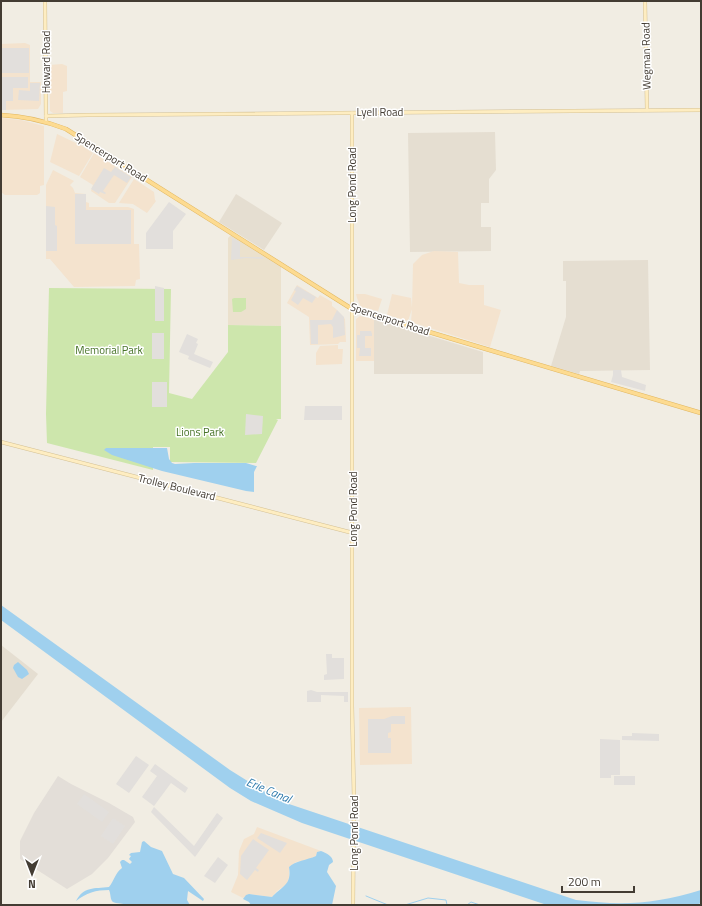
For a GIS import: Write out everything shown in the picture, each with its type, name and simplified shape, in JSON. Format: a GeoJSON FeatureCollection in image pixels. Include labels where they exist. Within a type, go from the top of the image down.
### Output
{"type":"FeatureCollection","features":[{"type":"Feature","properties":{"kind":"main road","name":"Spencerport Road"},"geometry":{"type":"LineString","coordinates":[[1,115],[28,118],[66,129],[352,309],[701,413]]}},
{"type":"Feature","properties":{"kind":"street","name":"Howard Road"},"geometry":{"type":"LineString","coordinates":[[45,1],[46,122]]}},
{"type":"Feature","properties":{"kind":"street","name":"Wegman Road"},"geometry":{"type":"LineString","coordinates":[[645,1],[647,110]]}},
{"type":"Feature","properties":{"kind":"street","name":"Lyell Road"},"geometry":{"type":"LineString","coordinates":[[46,109],[52,114],[59,115]]}},
{"type":"Feature","properties":{"kind":"street","name":"Lyell Road"},"geometry":{"type":"LineString","coordinates":[[46,116],[701,110]]}},
{"type":"Feature","properties":{"kind":"street","name":"Long Pond Road"},"geometry":{"type":"LineString","coordinates":[[352,113],[353,905]]}},
{"type":"Feature","properties":{"kind":"street","name":"Trolley Boulevard"},"geometry":{"type":"LineString","coordinates":[[1,442],[353,533]]}},
{"type":"Feature","properties":{"kind":"shaded area"},"geometry":{"type":"Polygon","coordinates":[[[25,43],[30,45],[30,82],[41,82],[41,104],[38,109],[1,110],[1,44],[25,43]]]}},
{"type":"Feature","properties":{"kind":"shaded area"},"geometry":{"type":"Polygon","coordinates":[[[1,48],[29,48],[29,73],[1,73],[1,48]]]}},
{"type":"Feature","properties":{"kind":"shaded area"},"geometry":{"type":"Polygon","coordinates":[[[62,64],[67,66],[67,91],[63,92],[63,113],[53,113],[50,111],[49,65],[62,64]]]}},
{"type":"Feature","properties":{"kind":"shaded area"},"geometry":{"type":"Polygon","coordinates":[[[1,77],[28,77],[28,88],[13,88],[13,101],[6,101],[6,110],[1,110],[1,77]]]}},
{"type":"Feature","properties":{"kind":"shaded area"},"geometry":{"type":"Polygon","coordinates":[[[30,83],[40,83],[39,101],[18,100],[19,90],[30,91],[30,83]]]}},
{"type":"Feature","properties":{"kind":"shaded area"},"geometry":{"type":"Polygon","coordinates":[[[1,118],[21,120],[44,126],[44,185],[40,186],[40,193],[37,195],[5,195],[1,192],[1,118]]]}},
{"type":"Feature","properties":{"kind":"shaded area"},"geometry":{"type":"Polygon","coordinates":[[[495,132],[496,170],[489,179],[489,203],[481,203],[481,227],[491,227],[491,251],[410,252],[408,133],[495,132]]]}},
{"type":"Feature","properties":{"kind":"shaded area"},"geometry":{"type":"Polygon","coordinates":[[[57,134],[93,153],[79,176],[50,162],[57,134]]]}},
{"type":"Feature","properties":{"kind":"shaded area"},"geometry":{"type":"Polygon","coordinates":[[[94,153],[132,177],[115,203],[109,203],[91,191],[93,185],[80,177],[94,153]]]}},
{"type":"Feature","properties":{"kind":"shaded area"},"geometry":{"type":"Polygon","coordinates":[[[115,167],[131,177],[127,183],[114,175],[103,191],[106,193],[105,194],[100,192],[99,194],[91,189],[104,168],[111,172],[115,167]]]}},
{"type":"Feature","properties":{"kind":"shaded area"},"geometry":{"type":"Polygon","coordinates":[[[53,170],[74,181],[70,185],[75,193],[86,194],[86,202],[89,203],[89,207],[128,207],[134,209],[134,244],[139,244],[140,279],[136,280],[135,286],[74,287],[50,259],[46,259],[46,185],[53,170]]]}},
{"type":"Feature","properties":{"kind":"shaded area"},"geometry":{"type":"Polygon","coordinates":[[[134,179],[154,192],[156,201],[147,213],[133,204],[119,203],[134,179]]]}},
{"type":"Feature","properties":{"kind":"shaded area"},"geometry":{"type":"Polygon","coordinates":[[[75,194],[86,194],[86,210],[131,210],[131,244],[75,244],[75,194]]]}},
{"type":"Feature","properties":{"kind":"shaded area"},"geometry":{"type":"Polygon","coordinates":[[[236,194],[282,223],[264,250],[219,222],[236,194]]]}},
{"type":"Feature","properties":{"kind":"shaded area"},"geometry":{"type":"Polygon","coordinates":[[[169,202],[186,214],[173,231],[173,249],[146,249],[146,233],[169,202]]]}},
{"type":"Feature","properties":{"kind":"shaded area"},"geometry":{"type":"Polygon","coordinates":[[[46,206],[55,207],[57,251],[46,251],[46,206]]]}},
{"type":"Feature","properties":{"kind":"shaded area"},"geometry":{"type":"Polygon","coordinates":[[[231,235],[281,267],[281,326],[228,325],[228,238],[231,235]]]}},
{"type":"Feature","properties":{"kind":"shaded area"},"geometry":{"type":"Polygon","coordinates":[[[232,238],[240,242],[240,257],[263,257],[263,259],[246,258],[231,260],[232,238]]]}},
{"type":"Feature","properties":{"kind":"shaded area"},"geometry":{"type":"Polygon","coordinates":[[[434,251],[458,252],[459,283],[484,285],[484,305],[501,310],[490,347],[411,322],[412,309],[408,321],[387,315],[392,294],[411,298],[412,308],[413,264],[422,255],[434,251]]]}},
{"type":"Feature","properties":{"kind":"shaded area"},"geometry":{"type":"Polygon","coordinates":[[[648,260],[650,370],[580,371],[579,374],[551,366],[566,317],[566,281],[563,281],[563,261],[648,260]]]}},
{"type":"Feature","properties":{"kind":"shaded area"},"geometry":{"type":"Polygon","coordinates":[[[297,285],[318,298],[320,295],[332,302],[332,306],[345,319],[346,342],[340,342],[338,344],[310,345],[309,317],[287,303],[297,285]]]}},
{"type":"Feature","properties":{"kind":"shaded area"},"geometry":{"type":"Polygon","coordinates":[[[155,286],[164,288],[164,321],[155,321],[155,286]]]}},
{"type":"Feature","properties":{"kind":"shaded area"},"geometry":{"type":"Polygon","coordinates":[[[297,286],[316,297],[312,303],[303,298],[298,305],[291,300],[297,286]]]}},
{"type":"Feature","properties":{"kind":"shaded area"},"geometry":{"type":"Polygon","coordinates":[[[356,294],[365,294],[382,299],[378,311],[361,307],[356,294]]]}},
{"type":"Feature","properties":{"kind":"shaded area"},"geometry":{"type":"Polygon","coordinates":[[[337,310],[344,317],[345,335],[333,338],[333,327],[331,324],[318,325],[318,344],[311,344],[310,320],[332,320],[337,310]]]}},
{"type":"Feature","properties":{"kind":"shaded area"},"geometry":{"type":"Polygon","coordinates":[[[360,316],[374,319],[374,361],[356,361],[356,319],[360,316]]]}},
{"type":"Feature","properties":{"kind":"shaded area"},"geometry":{"type":"Polygon","coordinates":[[[374,319],[483,352],[483,374],[374,374],[374,319]]]}},
{"type":"Feature","properties":{"kind":"shaded area"},"geometry":{"type":"Polygon","coordinates":[[[360,331],[371,331],[372,336],[365,336],[365,348],[371,348],[371,356],[359,356],[360,348],[357,348],[357,335],[360,335],[360,331]]]}},
{"type":"Feature","properties":{"kind":"shaded area"},"geometry":{"type":"Polygon","coordinates":[[[152,333],[164,333],[164,359],[152,359],[152,333]]]}},
{"type":"Feature","properties":{"kind":"shaded area"},"geometry":{"type":"Polygon","coordinates":[[[187,334],[198,339],[196,343],[198,344],[194,354],[213,362],[210,368],[188,359],[189,356],[179,352],[187,334]]]}},
{"type":"Feature","properties":{"kind":"shaded area"},"geometry":{"type":"Polygon","coordinates":[[[338,345],[338,349],[343,349],[342,364],[316,365],[316,353],[320,346],[338,345]]]}},
{"type":"Feature","properties":{"kind":"shaded area"},"geometry":{"type":"Polygon","coordinates":[[[613,370],[621,370],[622,377],[646,385],[645,391],[611,382],[613,370]]]}},
{"type":"Feature","properties":{"kind":"shaded area"},"geometry":{"type":"Polygon","coordinates":[[[152,382],[167,382],[167,407],[152,407],[152,382]]]}},
{"type":"Feature","properties":{"kind":"shaded area"},"geometry":{"type":"Polygon","coordinates":[[[305,406],[342,406],[342,420],[304,420],[305,406]]]}},
{"type":"Feature","properties":{"kind":"shaded area"},"geometry":{"type":"Polygon","coordinates":[[[246,414],[263,416],[262,434],[245,435],[246,414]]]}},
{"type":"Feature","properties":{"kind":"shaded area"},"geometry":{"type":"Polygon","coordinates":[[[1,645],[38,674],[1,722],[1,645]]]}},
{"type":"Feature","properties":{"kind":"shaded area"},"geometry":{"type":"Polygon","coordinates":[[[326,654],[332,654],[332,658],[344,658],[344,679],[324,680],[324,675],[327,674],[326,654]]]}},
{"type":"Feature","properties":{"kind":"shaded area"},"geometry":{"type":"Polygon","coordinates":[[[311,690],[317,692],[348,692],[348,702],[344,702],[344,696],[321,695],[321,702],[307,702],[307,691],[311,690]]]}},
{"type":"Feature","properties":{"kind":"shaded area"},"geometry":{"type":"Polygon","coordinates":[[[411,707],[412,764],[360,765],[359,708],[411,707]]]}},
{"type":"Feature","properties":{"kind":"shaded area"},"geometry":{"type":"Polygon","coordinates":[[[392,716],[405,716],[405,724],[391,724],[391,732],[388,733],[388,738],[391,738],[391,753],[368,753],[368,719],[384,719],[392,716]]]}},
{"type":"Feature","properties":{"kind":"shaded area"},"geometry":{"type":"Polygon","coordinates":[[[632,733],[659,734],[659,741],[622,740],[622,736],[632,736],[632,733]]]}},
{"type":"Feature","properties":{"kind":"shaded area"},"geometry":{"type":"Polygon","coordinates":[[[600,739],[620,740],[620,775],[611,775],[611,778],[600,778],[600,739]]]}},
{"type":"Feature","properties":{"kind":"shaded area"},"geometry":{"type":"Polygon","coordinates":[[[136,756],[149,765],[129,793],[116,784],[136,756]]]}},
{"type":"Feature","properties":{"kind":"shaded area"},"geometry":{"type":"Polygon","coordinates":[[[155,764],[188,788],[185,793],[171,783],[154,806],[142,797],[157,776],[150,771],[155,764]]]}},
{"type":"Feature","properties":{"kind":"shaded area"},"geometry":{"type":"Polygon","coordinates":[[[58,776],[133,817],[135,822],[108,858],[92,874],[67,889],[20,859],[20,841],[34,813],[58,776]]]}},
{"type":"Feature","properties":{"kind":"shaded area"},"geometry":{"type":"Polygon","coordinates":[[[614,776],[635,776],[635,785],[614,785],[614,776]]]}},
{"type":"Feature","properties":{"kind":"shaded area"},"geometry":{"type":"Polygon","coordinates":[[[84,794],[109,812],[102,822],[77,804],[84,794]]]}},
{"type":"Feature","properties":{"kind":"shaded area"},"geometry":{"type":"Polygon","coordinates":[[[154,807],[194,846],[217,813],[223,818],[195,857],[151,812],[154,807]]]}},
{"type":"Feature","properties":{"kind":"shaded area"},"geometry":{"type":"Polygon","coordinates":[[[113,818],[125,826],[113,844],[101,836],[113,818]]]}},
{"type":"Feature","properties":{"kind":"shaded area"},"geometry":{"type":"Polygon","coordinates":[[[257,827],[321,851],[317,852],[316,856],[308,860],[296,862],[289,867],[287,884],[277,891],[272,897],[249,894],[243,898],[231,892],[238,875],[239,851],[244,839],[254,834],[257,827]]]}},
{"type":"Feature","properties":{"kind":"shaded area"},"geometry":{"type":"Polygon","coordinates":[[[261,833],[287,843],[280,853],[257,838],[261,833]]]}},
{"type":"Feature","properties":{"kind":"shaded area"},"geometry":{"type":"Polygon","coordinates":[[[253,839],[269,850],[256,868],[259,870],[258,872],[255,870],[247,880],[240,874],[241,856],[253,839]]]}},
{"type":"Feature","properties":{"kind":"shaded area"},"geometry":{"type":"Polygon","coordinates":[[[218,857],[228,865],[215,883],[204,876],[218,857]]]}},
{"type":"Feature","properties":{"kind":"green space"},"geometry":{"type":"Polygon","coordinates":[[[49,288],[171,289],[169,393],[192,399],[228,352],[228,325],[281,326],[281,419],[276,419],[278,420],[256,463],[170,462],[170,447],[153,447],[153,470],[47,443],[46,414],[49,288]]]}},
{"type":"Feature","properties":{"kind":"green space"},"geometry":{"type":"Polygon","coordinates":[[[246,298],[246,309],[241,312],[233,312],[232,299],[246,298]]]}},
{"type":"Feature","properties":{"kind":"water"},"geometry":{"type":"Polygon","coordinates":[[[106,448],[167,448],[169,459],[175,464],[246,463],[257,466],[254,472],[254,492],[162,471],[112,455],[104,450],[106,448]]]}},
{"type":"Feature","properties":{"kind":"water"},"geometry":{"type":"Polygon","coordinates":[[[1,605],[230,770],[270,795],[289,804],[576,900],[609,903],[654,901],[701,890],[701,903],[696,905],[547,905],[302,823],[251,801],[230,788],[1,620],[1,605]]]}},
{"type":"Feature","properties":{"kind":"water"},"geometry":{"type":"Polygon","coordinates":[[[18,662],[27,670],[29,674],[22,679],[18,677],[13,668],[18,662]]]}},
{"type":"Feature","properties":{"kind":"water"},"geometry":{"type":"Polygon","coordinates":[[[144,841],[151,847],[162,851],[173,874],[184,878],[204,899],[203,901],[188,891],[187,900],[190,905],[118,903],[112,901],[109,890],[91,892],[76,901],[82,893],[90,889],[109,887],[122,868],[120,862],[124,860],[130,864],[132,862],[129,859],[131,856],[129,855],[131,853],[140,852],[142,842],[144,841]]]}},
{"type":"Feature","properties":{"kind":"water"},"geometry":{"type":"Polygon","coordinates":[[[321,851],[329,855],[333,860],[333,862],[329,865],[327,872],[336,886],[332,905],[251,905],[243,899],[249,894],[272,897],[288,882],[290,873],[289,867],[298,862],[316,856],[317,852],[321,851]]]}},
{"type":"Feature","properties":{"kind":"waterway"},"geometry":{"type":"LineString","coordinates":[[366,896],[388,905]]}},
{"type":"Feature","properties":{"kind":"waterway"},"geometry":{"type":"LineString","coordinates":[[405,905],[428,898],[446,900],[447,905]]}},
{"type":"Feature","properties":{"kind":"waterway"},"geometry":{"type":"LineString","coordinates":[[467,905],[471,902],[480,905]]}},
{"type":"Feature","properties":{"kind":"park label","name":"Memorial Park"},"geometry":{"type":"Point","coordinates":[109,350]}},
{"type":"Feature","properties":{"kind":"park label","name":"Lions Park"},"geometry":{"type":"Point","coordinates":[200,432]}},
{"type":"Feature","properties":{"kind":"water label","name":"Erie Canal"},"geometry":{"type":"Point","coordinates":[269,790]}}]}
